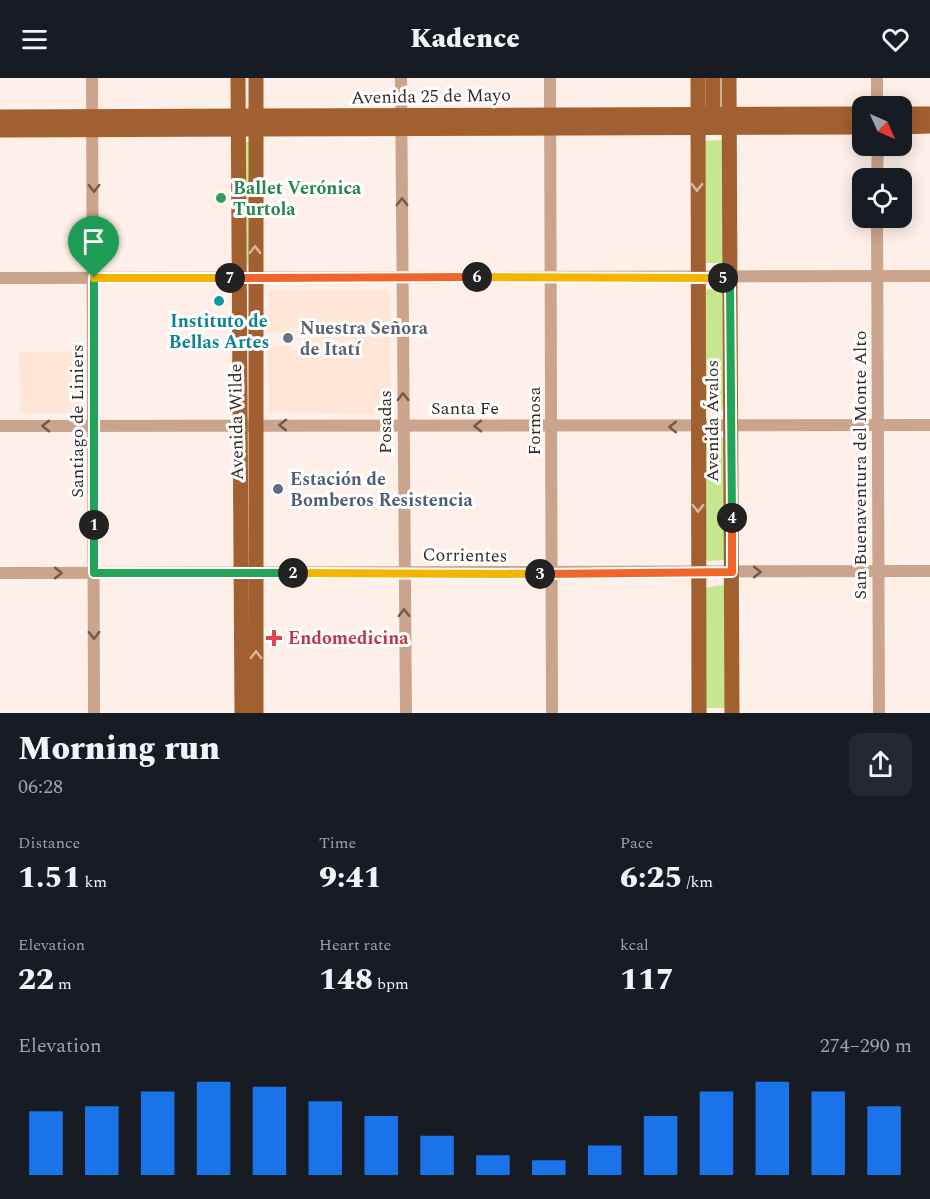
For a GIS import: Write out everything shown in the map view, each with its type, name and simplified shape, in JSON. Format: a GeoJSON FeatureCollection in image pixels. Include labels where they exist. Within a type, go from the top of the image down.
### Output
{"type":"FeatureCollection","features":[{"type":"Feature","properties":{"kind":"main road","name":"Avenida Wilde"},"geometry":{"type":"LineString","coordinates":[[238,78],[247,278],[247,425],[240,573],[242,713]]}},
{"type":"Feature","properties":{"kind":"main road","name":"Avenida Wilde"},"geometry":{"type":"LineString","coordinates":[[247,278],[256,123],[256,78]]}},
{"type":"Feature","properties":{"kind":"main road"},"geometry":{"type":"LineString","coordinates":[[698,78],[702,120]]}},
{"type":"Feature","properties":{"kind":"main road"},"geometry":{"type":"LineString","coordinates":[[702,120],[713,78]]}},
{"type":"Feature","properties":{"kind":"main road","name":"Avenida Ávalos"},"geometry":{"type":"LineString","coordinates":[[729,78],[732,713]]}},
{"type":"Feature","properties":{"kind":"main road"},"geometry":{"type":"LineString","coordinates":[[912,114],[930,114]]}},
{"type":"Feature","properties":{"kind":"main road","name":"Avenida 25 de Mayo"},"geometry":{"type":"LineString","coordinates":[[702,120],[730,122],[852,115]]}},
{"type":"Feature","properties":{"kind":"main road","name":"Avenida 25 de Mayo"},"geometry":{"type":"LineString","coordinates":[[0,117],[93,124]]}},
{"type":"Feature","properties":{"kind":"main road","name":"Avenida 25 de Mayo"},"geometry":{"type":"LineString","coordinates":[[0,130],[93,124],[702,120],[852,127]]}},
{"type":"Feature","properties":{"kind":"main road","name":"Avenida Ávalos"},"geometry":{"type":"LineString","coordinates":[[699,713],[698,277],[702,120]]}},
{"type":"Feature","properties":{"kind":"main road"},"geometry":{"type":"LineString","coordinates":[[912,127],[930,126]]}},
{"type":"Feature","properties":{"kind":"main road","name":"Avenida Wilde"},"geometry":{"type":"LineString","coordinates":[[247,425],[257,573],[256,713]]}},
{"type":"Feature","properties":{"kind":"street","name":"Santiago de Liniers"},"geometry":{"type":"LineString","coordinates":[[93,78],[94,713]]}},
{"type":"Feature","properties":{"kind":"street","name":"Posadas"},"geometry":{"type":"LineString","coordinates":[[401,78],[403,572],[406,713]]}},
{"type":"Feature","properties":{"kind":"street","name":"Formosa"},"geometry":{"type":"LineString","coordinates":[[550,78],[552,713]]}},
{"type":"Feature","properties":{"kind":"street"},"geometry":{"type":"LineString","coordinates":[[877,78],[877,96]]}},
{"type":"Feature","properties":{"kind":"street","name":"San Buenaventura del Monte Alto"},"geometry":{"type":"LineString","coordinates":[[877,228],[879,713]]}},
{"type":"Feature","properties":{"kind":"street"},"geometry":{"type":"LineString","coordinates":[[0,278],[930,276]]}},
{"type":"Feature","properties":{"kind":"street","name":"Santa Fe"},"geometry":{"type":"LineString","coordinates":[[0,426],[930,425]]}},
{"type":"Feature","properties":{"kind":"street","name":"Corrientes"},"geometry":{"type":"LineString","coordinates":[[0,573],[699,574],[930,571]]}},
{"type":"Feature","properties":{"kind":"shaded area"},"geometry":{"type":"Polygon","coordinates":[[[271,290],[387,290],[391,294],[391,409],[386,414],[268,412],[267,346],[292,345],[293,351],[302,350],[305,340],[303,327],[293,328],[292,334],[267,332],[268,293],[271,290]]]}},
{"type":"Feature","properties":{"kind":"shaded area"},"geometry":{"type":"Polygon","coordinates":[[[82,351],[82,413],[20,413],[19,352],[82,351]]]}},
{"type":"Feature","properties":{"kind":"green space"},"geometry":{"type":"Polygon","coordinates":[[[722,140],[726,145],[723,263],[706,263],[704,141],[722,140]]]}},
{"type":"Feature","properties":{"kind":"green space"},"geometry":{"type":"Polygon","coordinates":[[[244,142],[250,142],[251,264],[246,265],[244,142]]]}},
{"type":"Feature","properties":{"kind":"green space"},"geometry":{"type":"Polygon","coordinates":[[[708,289],[723,289],[724,410],[706,411],[701,405],[702,293],[708,289]]]}},
{"type":"Feature","properties":{"kind":"green space"},"geometry":{"type":"Polygon","coordinates":[[[710,437],[724,437],[728,554],[724,560],[708,561],[703,556],[702,443],[710,437]]]}},
{"type":"Feature","properties":{"kind":"green space"},"geometry":{"type":"Polygon","coordinates":[[[722,585],[728,588],[725,708],[706,708],[704,588],[722,585]]]}},
{"type":"Feature","properties":{"kind":"place","name":"Ballet Verónica Turtola"},"geometry":{"type":"Point","coordinates":[221,198]}},
{"type":"Feature","properties":{"kind":"place","name":"Instituto de Bellas Artes"},"geometry":{"type":"Point","coordinates":[219,301]}},
{"type":"Feature","properties":{"kind":"place","name":"Nuestra Señora de Itatí"},"geometry":{"type":"Point","coordinates":[288,338]}},
{"type":"Feature","properties":{"kind":"place","name":"Estación de Bomberos Resistencia"},"geometry":{"type":"Point","coordinates":[278,489]}},
{"type":"Feature","properties":{"kind":"place","name":"Endomedicina"},"geometry":{"type":"Point","coordinates":[274,638]}},
{"type":"Feature","properties":{"kind":"route"},"geometry":{"type":"LineString","coordinates":[[537,276],[730,278],[732,572],[699,574],[94,573],[94,278],[537,276]]}}]}
